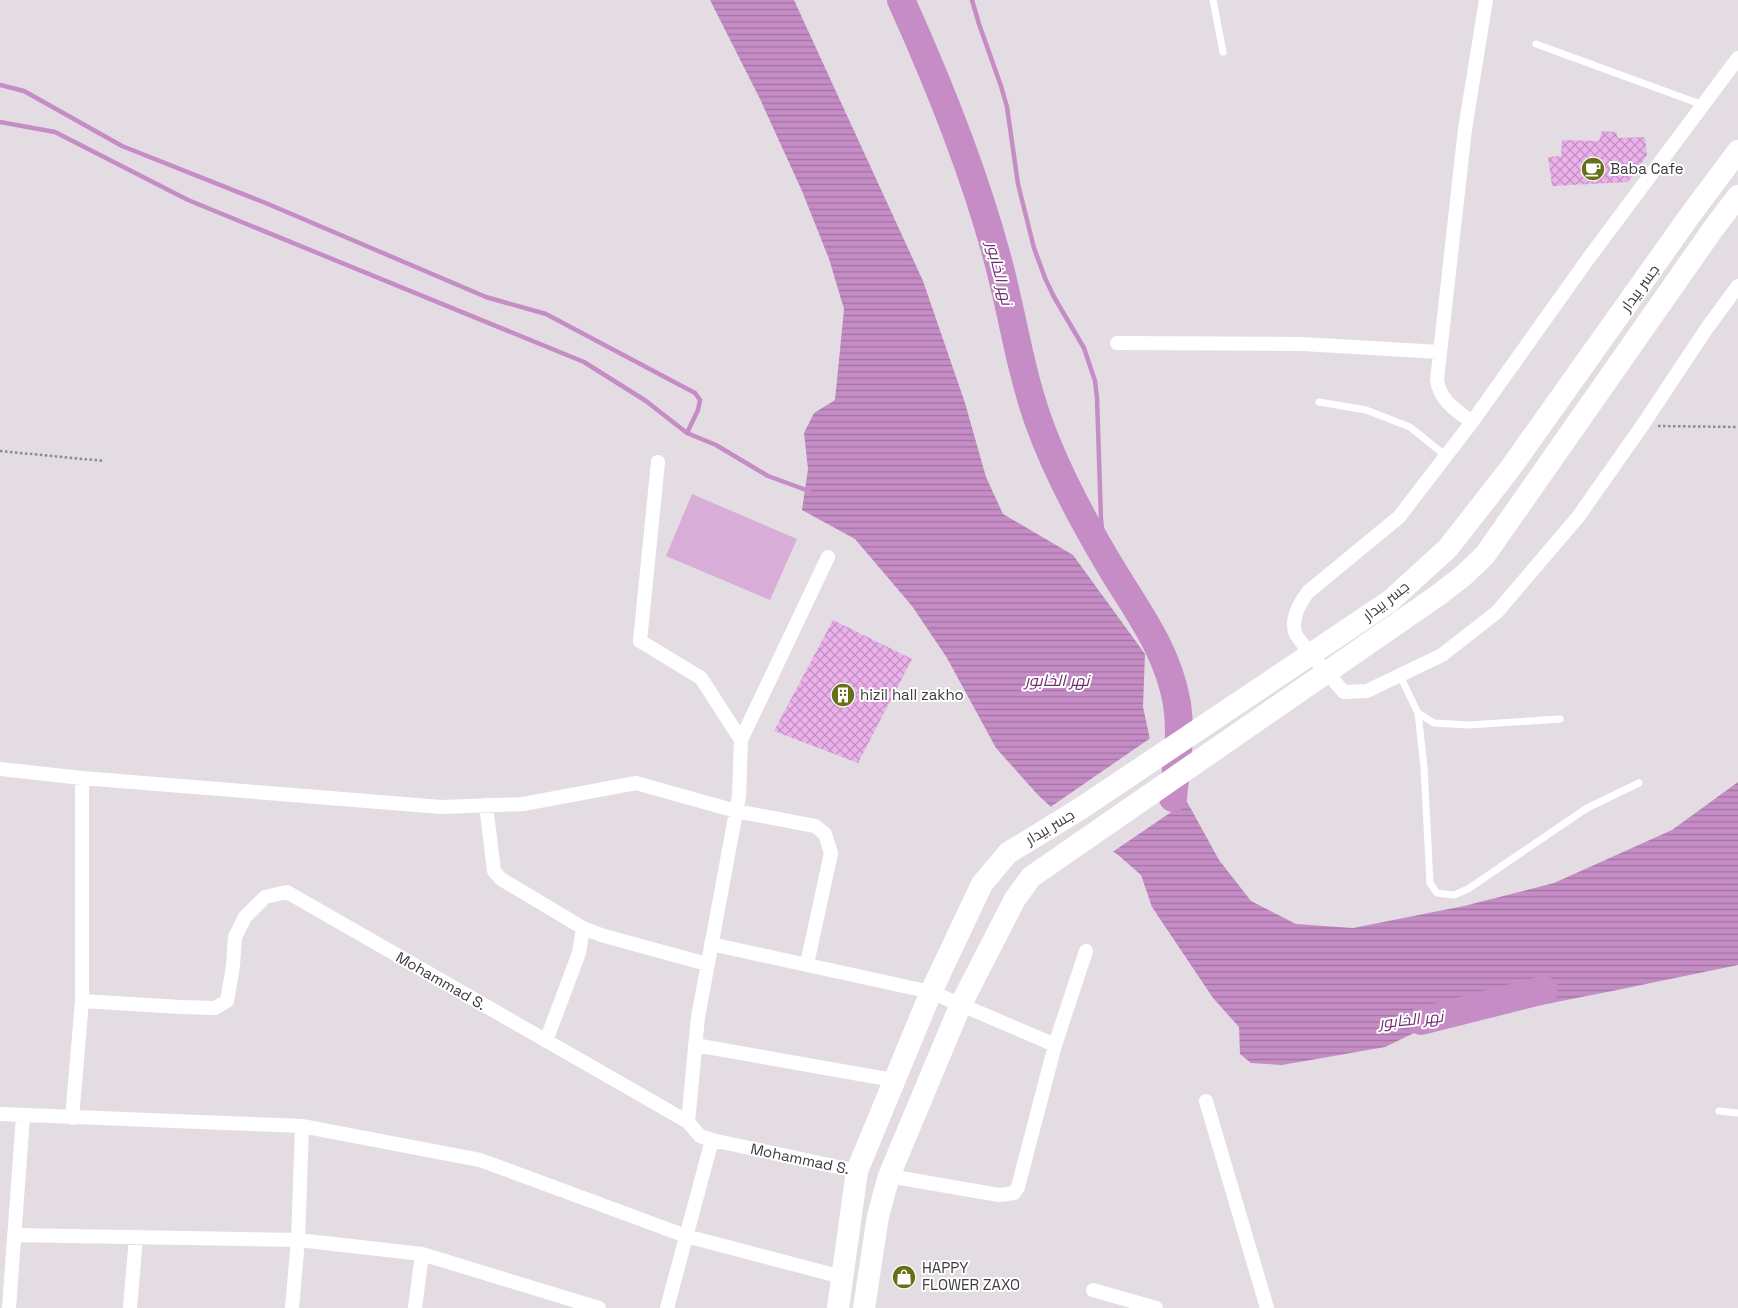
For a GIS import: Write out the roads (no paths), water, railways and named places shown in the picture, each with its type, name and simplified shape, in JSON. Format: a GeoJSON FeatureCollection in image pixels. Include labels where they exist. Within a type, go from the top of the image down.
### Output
{"type":"FeatureCollection","features":[{"type":"Feature","properties":{"kind":"main road","name":"جسر بيدار"},"geometry":{"type":"LineString","coordinates":[[838,1308],[857,1171],[931,992],[982,884],[1008,852],[1082,807],[1390,601],[1448,548],[1509,470],[1738,151]]}},
{"type":"Feature","properties":{"kind":"main road","name":"جسر بيدار"},"geometry":{"type":"LineString","coordinates":[[864,1308],[878,1216],[889,1176],[962,1004],[1015,899],[1031,877],[1437,596],[1479,560],[1738,196]]}},
{"type":"Feature","properties":{"kind":"street"},"geometry":{"type":"LineString","coordinates":[[1472,422],[1450,406],[1441,395],[1437,380],[1465,129],[1486,0]]}},
{"type":"Feature","properties":{"kind":"street"},"geometry":{"type":"LineString","coordinates":[[1738,58],[1594,251],[1472,422],[1399,517],[1308,592],[1301,602],[1295,617],[1295,633],[1344,692],[1367,691],[1442,655],[1497,612],[1578,517],[1642,426],[1707,328],[1738,286]]}},
{"type":"Feature","properties":{"kind":"street"},"geometry":{"type":"LineString","coordinates":[[1116,342],[1302,344],[1440,352]]}},
{"type":"Feature","properties":{"kind":"street"},"geometry":{"type":"LineString","coordinates":[[658,462],[640,641],[701,678],[741,740]]}},
{"type":"Feature","properties":{"kind":"street"},"geometry":{"type":"LineString","coordinates":[[688,1122],[698,1017],[739,796],[741,740],[828,557]]}},
{"type":"Feature","properties":{"kind":"street"},"geometry":{"type":"LineString","coordinates":[[0,769],[82,778],[441,807],[522,804],[636,783],[736,810],[815,826],[825,834],[831,853],[807,964]]}},
{"type":"Feature","properties":{"kind":"street"},"geometry":{"type":"LineString","coordinates":[[72,1118],[82,1001],[82,778]]}},
{"type":"Feature","properties":{"kind":"street"},"geometry":{"type":"LineString","coordinates":[[486,805],[494,870],[501,879],[583,928],[601,935],[708,964]]}},
{"type":"Feature","properties":{"kind":"street","name":"Mohammad S."},"geometry":{"type":"LineString","coordinates":[[82,1001],[215,1008],[227,1001],[233,966],[235,937],[245,917],[265,897],[287,892],[688,1122],[700,1136],[857,1171]]}},
{"type":"Feature","properties":{"kind":"street"},"geometry":{"type":"LineString","coordinates":[[546,1041],[579,953],[583,928]]}},
{"type":"Feature","properties":{"kind":"street"},"geometry":{"type":"LineString","coordinates":[[711,944],[931,992],[1055,1046]]}},
{"type":"Feature","properties":{"kind":"street"},"geometry":{"type":"LineString","coordinates":[[889,1176],[999,1195],[1014,1193],[1018,1187],[1055,1046],[1086,951]]}},
{"type":"Feature","properties":{"kind":"street"},"geometry":{"type":"LineString","coordinates":[[695,1045],[894,1080]]}},
{"type":"Feature","properties":{"kind":"street"},"geometry":{"type":"LineString","coordinates":[[1206,1101],[1267,1308]]}},
{"type":"Feature","properties":{"kind":"street"},"geometry":{"type":"LineString","coordinates":[[0,1114],[302,1126],[480,1160],[686,1236],[842,1277]]}},
{"type":"Feature","properties":{"kind":"street"},"geometry":{"type":"LineString","coordinates":[[9,1308],[23,1116]]}},
{"type":"Feature","properties":{"kind":"street"},"geometry":{"type":"LineString","coordinates":[[292,1308],[298,1240],[302,1126]]}},
{"type":"Feature","properties":{"kind":"street"},"geometry":{"type":"LineString","coordinates":[[667,1308],[712,1140]]}},
{"type":"Feature","properties":{"kind":"street"},"geometry":{"type":"LineString","coordinates":[[14,1235],[298,1240],[422,1254],[599,1308]]}},
{"type":"Feature","properties":{"kind":"street"},"geometry":{"type":"LineString","coordinates":[[130,1308],[136,1237]]}},
{"type":"Feature","properties":{"kind":"street"},"geometry":{"type":"LineString","coordinates":[[415,1308],[422,1254]]}},
{"type":"Feature","properties":{"kind":"street"},"geometry":{"type":"LineString","coordinates":[[1093,1290],[1156,1308]]}},
{"type":"Feature","properties":{"kind":"lane"},"geometry":{"type":"LineString","coordinates":[[1213,0],[1223,52]]}},
{"type":"Feature","properties":{"kind":"lane"},"geometry":{"type":"LineString","coordinates":[[1536,44],[1703,105]]}},
{"type":"Feature","properties":{"kind":"lane"},"geometry":{"type":"LineString","coordinates":[[1319,402],[1366,410],[1410,427],[1446,456]]}},
{"type":"Feature","properties":{"kind":"lane"},"geometry":{"type":"LineString","coordinates":[[1400,676],[1418,713],[1424,767],[1430,883],[1437,894],[1454,895],[1468,889],[1587,808],[1639,784]]}},
{"type":"Feature","properties":{"kind":"lane"},"geometry":{"type":"LineString","coordinates":[[1418,713],[1434,723],[1469,724],[1560,719]]}},
{"type":"Feature","properties":{"kind":"lane"},"geometry":{"type":"LineString","coordinates":[[1719,1111],[1738,1113]]}},
{"type":"Feature","properties":{"kind":"water","name":"نهر الخابور"},"geometry":{"type":"Polygon","coordinates":[[[710,0],[794,0],[923,281],[965,403],[986,477],[1003,514],[1073,555],[1145,654],[1143,707],[1151,744],[1191,809],[1219,860],[1251,901],[1296,924],[1353,928],[1464,906],[1554,883],[1672,830],[1738,782],[1738,965],[1526,1008],[1495,994],[1385,1047],[1282,1065],[1251,1063],[1240,1054],[1239,1027],[1213,998],[1152,907],[1141,875],[1117,854],[1077,831],[1038,795],[996,748],[947,658],[912,606],[855,539],[802,510],[808,469],[804,433],[814,413],[835,400],[844,309],[829,259],[802,191],[760,99],[710,0]]]}},
{"type":"Feature","properties":{"kind":"waterway","name":"نهر الخابور"},"geometry":{"type":"LineString","coordinates":[[901,0],[942,95],[988,224],[1031,400],[1045,439],[1080,513],[1141,615],[1167,666],[1177,704],[1179,729],[1173,798]]}},
{"type":"Feature","properties":{"kind":"waterway"},"geometry":{"type":"LineString","coordinates":[[972,0],[1007,107],[1018,184],[1034,248],[1054,297],[1084,348],[1095,381],[1101,519],[1105,557]]}},
{"type":"Feature","properties":{"kind":"waterway"},"geometry":{"type":"LineString","coordinates":[[0,85],[24,91],[122,146],[268,204],[486,297],[546,314],[695,393],[700,400],[698,410],[687,433]]}},
{"type":"Feature","properties":{"kind":"waterway"},"geometry":{"type":"LineString","coordinates":[[0,122],[55,132],[188,200],[584,362],[646,401],[687,433],[716,445],[768,476],[809,491]]}},
{"type":"Feature","properties":{"kind":"waterway","name":"نهر الخابور"},"geometry":{"type":"LineString","coordinates":[[1421,1021],[1544,990]]}},
{"type":"Feature","properties":{"kind":"place","name":"Baba Cafe"},"geometry":{"type":"Point","coordinates":[1593,169]}},
{"type":"Feature","properties":{"kind":"place","name":"hizil hall zakho"},"geometry":{"type":"Point","coordinates":[843,695]}},
{"type":"Feature","properties":{"kind":"place","name":"HAPPY FLOWER ZAXO"},"geometry":{"type":"Point","coordinates":[904,1277]}}]}
